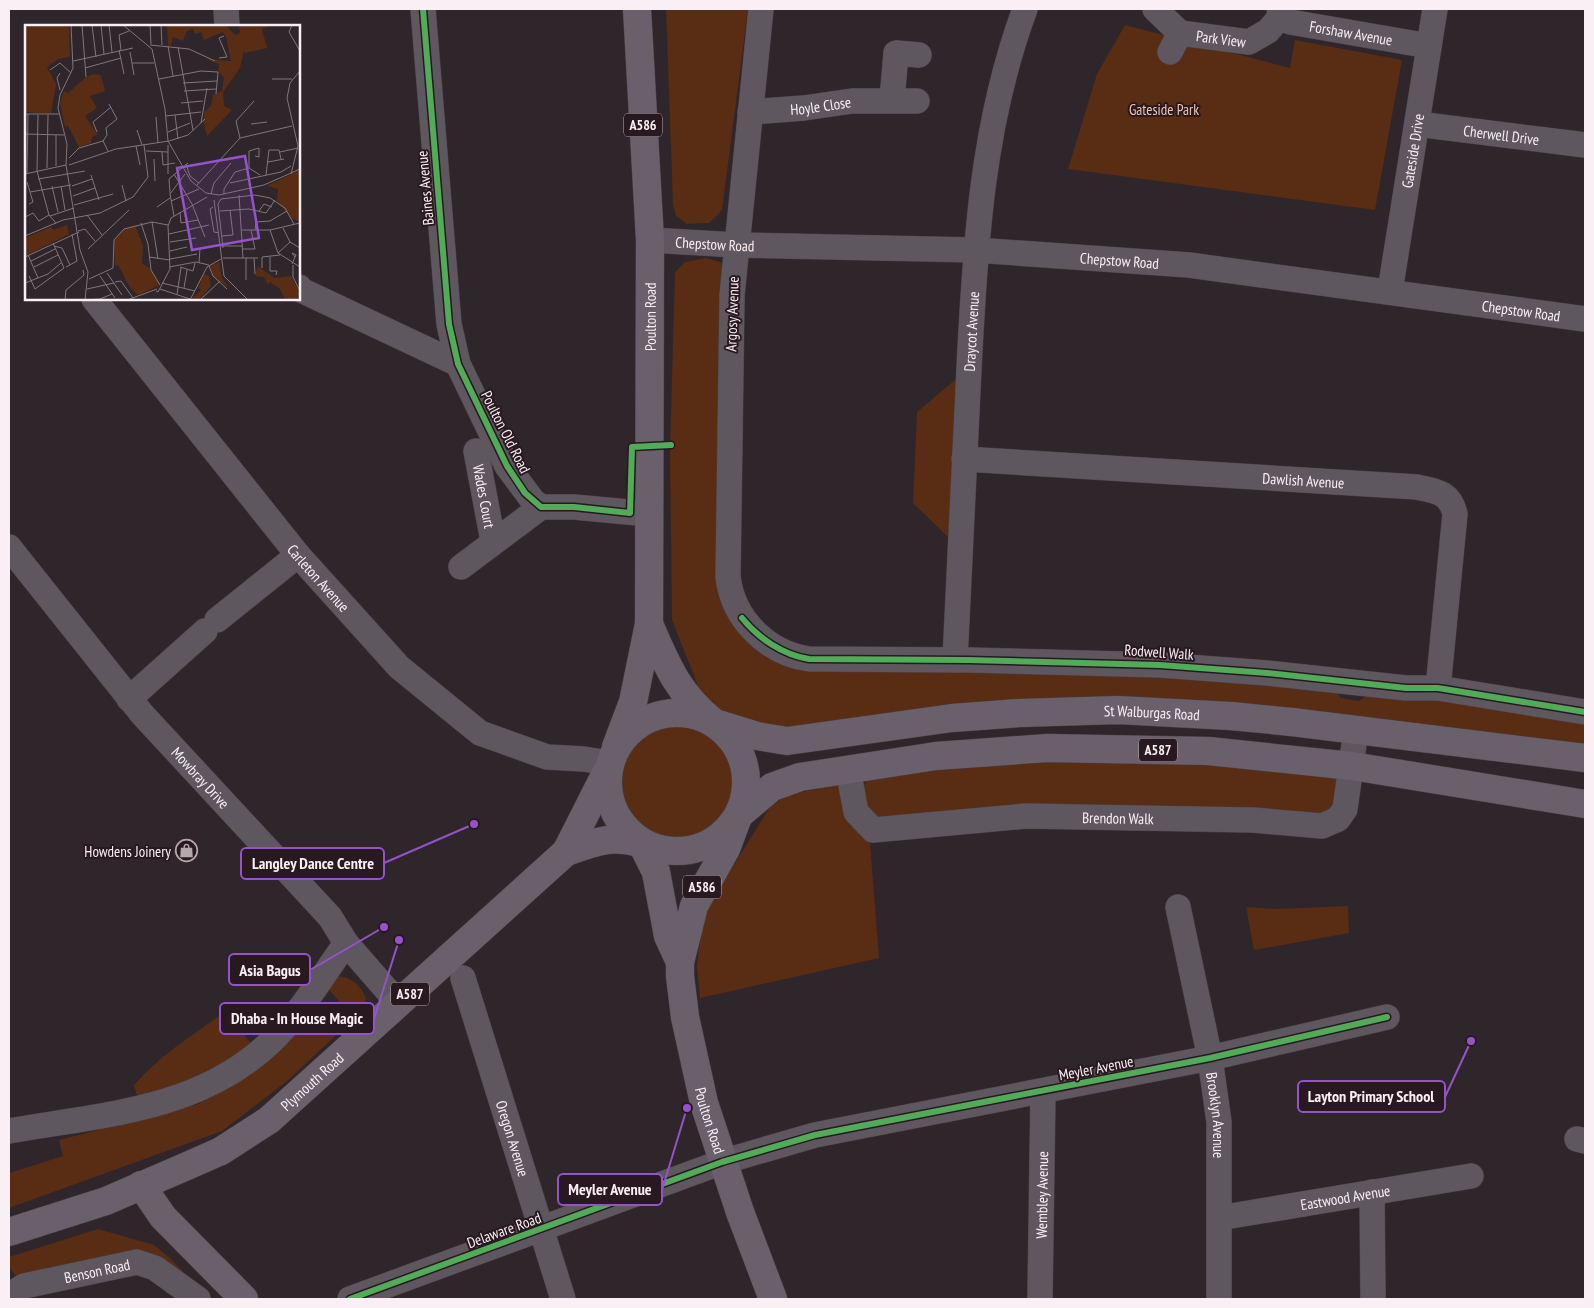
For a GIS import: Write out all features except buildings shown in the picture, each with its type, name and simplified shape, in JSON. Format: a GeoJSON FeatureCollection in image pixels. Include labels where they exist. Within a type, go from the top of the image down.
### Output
{"type":"FeatureCollection","features":[{"type":"Feature","properties":{"kind":"main road","name":"Poulton Road"},"geometry":{"type":"LineString","coordinates":[[610,761],[635,694],[649,624],[650,240],[637,9]]}},
{"type":"Feature","properties":{"kind":"main road","name":"Poulton Road"},"geometry":{"type":"LineString","coordinates":[[649,624],[676,683],[695,706],[716,723]]}},
{"type":"Feature","properties":{"kind":"main road","name":"St Walburgas Road"},"geometry":{"type":"LineString","coordinates":[[716,723],[757,736],[787,741],[952,718],[1020,713],[1118,710],[1231,716],[1585,758]]}},
{"type":"Feature","properties":{"kind":"main road"},"geometry":{"type":"LineString","coordinates":[[681,713],[716,723],[738,747],[744,759],[746,786],[739,815],[718,836],[693,848],[669,850],[641,843],[616,815],[609,798],[610,761],[642,724],[665,714],[681,713]]}},
{"type":"Feature","properties":{"kind":"main road","name":"A587"},"geometry":{"type":"LineString","coordinates":[[739,815],[772,787],[786,781],[848,769],[936,756],[1047,748],[1208,751],[1352,766],[1585,804]]}},
{"type":"Feature","properties":{"kind":"main road","name":"Plymouth Road"},"geometry":{"type":"LineString","coordinates":[[9,1232],[106,1200],[221,1151],[251,1133],[286,1105],[566,852],[610,761]]}},
{"type":"Feature","properties":{"kind":"main road","name":"Poulton Road"},"geometry":{"type":"LineString","coordinates":[[739,815],[726,849],[694,906],[680,962],[685,1017],[704,1103],[722,1162],[773,1299]]}},
{"type":"Feature","properties":{"kind":"main road","name":"Plymouth Road"},"geometry":{"type":"LineString","coordinates":[[566,852],[605,838],[620,838],[641,843]]}},
{"type":"Feature","properties":{"kind":"main road","name":"Poulton Road"},"geometry":{"type":"LineString","coordinates":[[641,843],[656,872],[668,936],[680,962]]}},
{"type":"Feature","properties":{"kind":"main road"},"geometry":{"type":"LineString","coordinates":[[141,1185],[163,1217],[244,1299]]}},
{"type":"Feature","properties":{"kind":"main road"},"geometry":{"type":"LineString","coordinates":[[106,1200],[136,1206],[163,1217]]}},
{"type":"Feature","properties":{"kind":"street"},"geometry":{"type":"LineString","coordinates":[[226,9],[227,25]]}},
{"type":"Feature","properties":{"kind":"street","name":"Baines Avenue"},"geometry":{"type":"LineString","coordinates":[[423,9],[449,324],[458,364]]}},
{"type":"Feature","properties":{"kind":"street","name":"Argosy Avenue"},"geometry":{"type":"LineString","coordinates":[[742,618],[731,597],[728,560],[730,350],[736,245],[761,9]]}},
{"type":"Feature","properties":{"kind":"street","name":"Draycot Avenue"},"geometry":{"type":"LineString","coordinates":[[955,660],[975,250],[992,128],[1007,62],[1025,9]]}},
{"type":"Feature","properties":{"kind":"street","name":"Park View"},"geometry":{"type":"LineString","coordinates":[[1155,9],[1175,42],[1249,42],[1268,31],[1281,12]]}},
{"type":"Feature","properties":{"kind":"street","name":"Gateside Drive"},"geometry":{"type":"LineString","coordinates":[[1390,291],[1435,9]]}},
{"type":"Feature","properties":{"kind":"street","name":"Forshaw Avenue"},"geometry":{"type":"LineString","coordinates":[[1281,12],[1290,22],[1303,25],[1429,46]]}},
{"type":"Feature","properties":{"kind":"street"},"geometry":{"type":"LineString","coordinates":[[892,100],[896,53],[919,55]]}},
{"type":"Feature","properties":{"kind":"street","name":"Hoyle Close"},"geometry":{"type":"LineString","coordinates":[[750,112],[804,108],[845,102],[917,101]]}},
{"type":"Feature","properties":{"kind":"street","name":"Cherwell Drive"},"geometry":{"type":"LineString","coordinates":[[1417,124],[1585,145]]}},
{"type":"Feature","properties":{"kind":"street","name":"Chepstow Road"},"geometry":{"type":"LineString","coordinates":[[650,240],[736,245],[975,250],[1189,265],[1585,319]]}},
{"type":"Feature","properties":{"kind":"street"},"geometry":{"type":"LineString","coordinates":[[300,288],[458,364]]}},
{"type":"Feature","properties":{"kind":"street","name":"Carleton Avenue"},"geometry":{"type":"LineString","coordinates":[[95,300],[298,555],[399,666],[480,733],[547,757],[610,761]]}},
{"type":"Feature","properties":{"kind":"street","name":"Poulton Old Road"},"geometry":{"type":"LineString","coordinates":[[458,364],[507,466],[525,493],[541,507]]}},
{"type":"Feature","properties":{"kind":"street","name":"Wades Court"},"geometry":{"type":"LineString","coordinates":[[476,451],[493,541]]}},
{"type":"Feature","properties":{"kind":"street","name":"Dawlish Avenue"},"geometry":{"type":"LineString","coordinates":[[964,459],[1416,487],[1439,491],[1448,497],[1456,514],[1438,688]]}},
{"type":"Feature","properties":{"kind":"street"},"geometry":{"type":"LineString","coordinates":[[541,507],[574,507],[649,514]]}},
{"type":"Feature","properties":{"kind":"street","name":"Wades Court"},"geometry":{"type":"LineString","coordinates":[[461,568],[493,541],[541,507]]}},
{"type":"Feature","properties":{"kind":"street","name":"Mowbray Drive"},"geometry":{"type":"LineString","coordinates":[[9,547],[129,699],[330,917],[346,943],[398,1004]]}},
{"type":"Feature","properties":{"kind":"street"},"geometry":{"type":"LineString","coordinates":[[129,699],[211,626],[298,555]]}},
{"type":"Feature","properties":{"kind":"street","name":"Rodwell Walk"},"geometry":{"type":"LineString","coordinates":[[742,618],[762,638],[797,657],[1160,664],[1268,673],[1406,688],[1438,688],[1585,712]]}},
{"type":"Feature","properties":{"kind":"street","name":"Brendon Walk"},"geometry":{"type":"LineString","coordinates":[[848,769],[856,812],[873,830],[1026,816],[1253,820],[1322,826],[1338,819],[1345,810],[1356,730]]}},
{"type":"Feature","properties":{"kind":"street","name":"Brooklyn Avenue"},"geometry":{"type":"LineString","coordinates":[[1178,907],[1210,1058],[1219,1122],[1219,1299]]}},
{"type":"Feature","properties":{"kind":"street"},"geometry":{"type":"LineString","coordinates":[[9,1131],[147,1107],[196,1092],[215,1082],[240,1068],[286,1026],[346,943]]}},
{"type":"Feature","properties":{"kind":"street","name":"Oregon Avenue"},"geometry":{"type":"LineString","coordinates":[[463,978],[563,1299]]}},
{"type":"Feature","properties":{"kind":"street","name":"Meyler Avenue"},"geometry":{"type":"LineString","coordinates":[[722,1162],[815,1135],[1210,1058],[1387,1017]]}},
{"type":"Feature","properties":{"kind":"street","name":"Wembley Avenue"},"geometry":{"type":"LineString","coordinates":[[1040,1299],[1043,1092]]}},
{"type":"Feature","properties":{"kind":"street","name":"Delaware Road"},"geometry":{"type":"LineString","coordinates":[[350,1299],[722,1162]]}},
{"type":"Feature","properties":{"kind":"street","name":"Eastwood Avenue"},"geometry":{"type":"LineString","coordinates":[[1219,1218],[1470,1176]]}},
{"type":"Feature","properties":{"kind":"street"},"geometry":{"type":"LineString","coordinates":[[1372,1192],[1372,1299]]}},
{"type":"Feature","properties":{"kind":"street","name":"Benson Road"},"geometry":{"type":"LineString","coordinates":[[15,1290],[24,1286],[137,1262],[155,1268],[198,1299]]}},
{"type":"Feature","properties":{"kind":"green space"},"geometry":{"type":"Polygon","coordinates":[[[666,9],[748,9],[722,210],[709,223],[687,224],[676,216],[673,205],[666,9]]]}},
{"type":"Feature","properties":{"kind":"green space","name":"Gateside Park"},"geometry":{"type":"Polygon","coordinates":[[[1125,25],[1290,68],[1295,40],[1402,60],[1375,210],[1068,169],[1097,74],[1125,25]]]}},
{"type":"Feature","properties":{"kind":"green space"},"geometry":{"type":"Polygon","coordinates":[[[706,258],[734,266],[731,597],[797,657],[1335,683],[1340,698],[1359,701],[1382,686],[1585,720],[1585,743],[1572,754],[1193,713],[797,740],[725,722],[698,686],[672,620],[670,449],[675,272],[685,262],[706,258]]]}},
{"type":"Feature","properties":{"kind":"green space"},"geometry":{"type":"Polygon","coordinates":[[[962,374],[954,543],[913,503],[917,412],[962,374]]]}},
{"type":"Feature","properties":{"kind":"green space"},"geometry":{"type":"Polygon","coordinates":[[[677,722],[700,727],[719,739],[731,758],[736,781],[731,804],[719,823],[700,835],[677,840],[654,835],[635,823],[623,804],[618,781],[623,758],[635,739],[654,727],[677,722]]]}},
{"type":"Feature","properties":{"kind":"green space"},"geometry":{"type":"Polygon","coordinates":[[[1054,758],[1190,761],[1330,773],[1343,787],[1338,819],[881,821],[867,815],[861,787],[871,777],[1054,758]]]}},
{"type":"Feature","properties":{"kind":"green space"},"geometry":{"type":"Polygon","coordinates":[[[837,785],[870,843],[879,958],[700,998],[697,967],[701,928],[709,905],[770,807],[787,795],[837,785]]]}},
{"type":"Feature","properties":{"kind":"green space"},"geometry":{"type":"Polygon","coordinates":[[[1348,906],[1349,933],[1254,950],[1246,907],[1277,909],[1348,906]]]}},
{"type":"Feature","properties":{"kind":"green space"},"geometry":{"type":"Polygon","coordinates":[[[338,976],[352,980],[362,990],[366,999],[361,1012],[286,1082],[222,1131],[9,1208],[9,1173],[63,1156],[59,1140],[198,1104],[224,1091],[302,1023],[317,1030],[339,1001],[326,987],[338,976]]]}},
{"type":"Feature","properties":{"kind":"green space"},"geometry":{"type":"Polygon","coordinates":[[[223,1013],[234,1021],[254,1048],[227,1067],[138,1100],[134,1085],[144,1074],[177,1046],[223,1013]]]}},
{"type":"Feature","properties":{"kind":"green space"},"geometry":{"type":"Polygon","coordinates":[[[98,1229],[154,1245],[169,1257],[210,1299],[134,1253],[103,1256],[18,1279],[9,1267],[9,1257],[98,1229]]]}},
{"type":"Feature","properties":{"kind":"cycle path"},"geometry":{"type":"LineString","coordinates":[[423,9],[449,324],[458,364],[507,466],[525,493],[541,507],[574,507],[630,513],[632,447],[671,445]]}},
{"type":"Feature","properties":{"kind":"cycle path"},"geometry":{"type":"LineString","coordinates":[[742,618],[763,639],[790,654],[809,659],[968,660],[1160,665],[1267,673],[1406,688],[1438,688],[1585,712]]}},
{"type":"Feature","properties":{"kind":"cycle path"},"geometry":{"type":"LineString","coordinates":[[350,1299],[722,1162],[815,1135],[1210,1058],[1387,1017]]}},
{"type":"Feature","properties":{"kind":"place","name":"Langley Dance Centre"},"geometry":{"type":"Point","coordinates":[474,824]}},
{"type":"Feature","properties":{"kind":"place","name":"Howdens Joinery"},"geometry":{"type":"Point","coordinates":[187,851]}},
{"type":"Feature","properties":{"kind":"place","name":"Asia Bagus"},"geometry":{"type":"Point","coordinates":[384,927]}},
{"type":"Feature","properties":{"kind":"place","name":"Dhaba - In House Magic"},"geometry":{"type":"Point","coordinates":[399,940]}},
{"type":"Feature","properties":{"kind":"place","name":"Layton Primary School"},"geometry":{"type":"Point","coordinates":[1471,1041]}},
{"type":"Feature","properties":{"kind":"place","name":"Meyler Avenue"},"geometry":{"type":"Point","coordinates":[687,1108]}}]}
